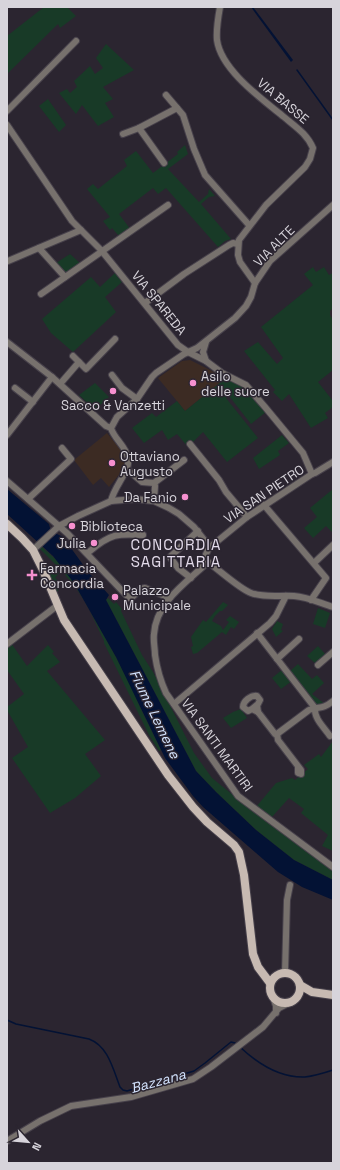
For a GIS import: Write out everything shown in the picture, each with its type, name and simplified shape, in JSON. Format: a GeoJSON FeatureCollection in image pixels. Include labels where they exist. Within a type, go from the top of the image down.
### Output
{"type":"FeatureCollection","features":[{"type":"Feature","properties":{"kind":"main road"},"geometry":{"type":"LineString","coordinates":[[7,524],[22,538],[36,548],[43,570],[64,620],[168,776],[207,822],[234,845],[239,852],[244,875],[253,954],[258,967],[273,979]]}},
{"type":"Feature","properties":{"kind":"main road"},"geometry":{"type":"LineString","coordinates":[[273,979],[285,973],[295,976],[300,985],[312,992]]}},
{"type":"Feature","properties":{"kind":"main road"},"geometry":{"type":"LineString","coordinates":[[273,979],[270,992],[274,1000],[282,1004],[287,1004],[298,996],[312,992],[333,994]]}},
{"type":"Feature","properties":{"kind":"main road"},"geometry":{"type":"LineString","coordinates":[[298,996],[300,985]]}},
{"type":"Feature","properties":{"kind":"street","name":"VIA BASSE"},"geometry":{"type":"LineString","coordinates":[[220,7],[217,29],[220,53],[238,76],[306,135],[313,148],[310,159],[305,167],[266,205],[240,236],[238,244]]}},
{"type":"Feature","properties":{"kind":"street"},"geometry":{"type":"LineString","coordinates":[[7,111],[76,41]]}},
{"type":"Feature","properties":{"kind":"street"},"geometry":{"type":"LineString","coordinates":[[166,95],[177,108],[185,121],[194,150],[205,175],[250,225]]}},
{"type":"Feature","properties":{"kind":"street"},"geometry":{"type":"LineString","coordinates":[[123,134],[139,128],[177,108]]}},
{"type":"Feature","properties":{"kind":"street","name":"VIA SPAREDA"},"geometry":{"type":"LineString","coordinates":[[7,125],[72,221],[101,250],[178,345],[206,361],[222,373],[246,385],[303,453],[312,474]]}},
{"type":"Feature","properties":{"kind":"street"},"geometry":{"type":"LineString","coordinates":[[139,128],[164,163]]}},
{"type":"Feature","properties":{"kind":"street"},"geometry":{"type":"LineString","coordinates":[[41,294],[101,250],[168,205]]}},
{"type":"Feature","properties":{"kind":"street","name":"VIA ALTE"},"geometry":{"type":"LineString","coordinates":[[111,428],[117,417],[137,399],[156,372],[206,342],[235,318],[246,306],[251,297],[255,283],[270,261],[333,205]]}},
{"type":"Feature","properties":{"kind":"street"},"geometry":{"type":"LineString","coordinates":[[8,261],[81,230]]}},
{"type":"Feature","properties":{"kind":"street"},"geometry":{"type":"LineString","coordinates":[[145,303],[184,274],[233,243],[238,244],[238,255],[240,262],[255,283]]}},
{"type":"Feature","properties":{"kind":"street"},"geometry":{"type":"LineString","coordinates":[[39,248],[65,277]]}},
{"type":"Feature","properties":{"kind":"street"},"geometry":{"type":"LineString","coordinates":[[73,356],[86,369],[115,339]]}},
{"type":"Feature","properties":{"kind":"street"},"geometry":{"type":"LineString","coordinates":[[206,342],[203,352],[206,361]]}},
{"type":"Feature","properties":{"kind":"street"},"geometry":{"type":"LineString","coordinates":[[7,343],[52,377],[106,426],[111,428],[112,432],[125,450],[129,467],[113,492],[111,500]]}},
{"type":"Feature","properties":{"kind":"street"},"geometry":{"type":"LineString","coordinates":[[60,384],[79,362]]}},
{"type":"Feature","properties":{"kind":"street"},"geometry":{"type":"LineString","coordinates":[[112,375],[122,388],[137,399]]}},
{"type":"Feature","properties":{"kind":"street"},"geometry":{"type":"LineString","coordinates":[[7,435],[52,377]]}},
{"type":"Feature","properties":{"kind":"street"},"geometry":{"type":"LineString","coordinates":[[15,388],[33,402]]}},
{"type":"Feature","properties":{"kind":"street"},"geometry":{"type":"LineString","coordinates":[[190,444],[247,517]]}},
{"type":"Feature","properties":{"kind":"street"},"geometry":{"type":"LineString","coordinates":[[28,499],[71,459],[62,448]]}},
{"type":"Feature","properties":{"kind":"street"},"geometry":{"type":"LineString","coordinates":[[127,470],[142,482],[154,483],[184,460]]}},
{"type":"Feature","properties":{"kind":"street","name":"VIA SAN PIETRO"},"geometry":{"type":"LineString","coordinates":[[207,547],[264,505],[333,462]]}},
{"type":"Feature","properties":{"kind":"street"},"geometry":{"type":"LineString","coordinates":[[7,481],[28,499],[57,528],[66,532],[128,598],[131,598],[141,589],[145,588],[170,598]]}},
{"type":"Feature","properties":{"kind":"street"},"geometry":{"type":"LineString","coordinates":[[154,483],[156,486],[154,502]]}},
{"type":"Feature","properties":{"kind":"street"},"geometry":{"type":"LineString","coordinates":[[36,548],[57,528],[111,500],[135,499],[154,502],[179,514],[198,531],[207,547],[208,562],[249,593],[303,597],[333,608]]}},
{"type":"Feature","properties":{"kind":"street"},"geometry":{"type":"LineString","coordinates":[[264,505],[326,578],[311,600]]}},
{"type":"Feature","properties":{"kind":"street"},"geometry":{"type":"LineString","coordinates":[[191,578],[178,568],[170,557],[198,531]]}},
{"type":"Feature","properties":{"kind":"street"},"geometry":{"type":"LineString","coordinates":[[90,551],[102,541],[110,537],[143,535]]}},
{"type":"Feature","properties":{"kind":"street"},"geometry":{"type":"LineString","coordinates":[[314,563],[333,545]]}},
{"type":"Feature","properties":{"kind":"street","name":"VIA SANTI MARTIRI"},"geometry":{"type":"LineString","coordinates":[[208,562],[170,598],[158,616],[154,634],[157,671],[161,682],[174,704],[238,796],[333,867]]}},
{"type":"Feature","properties":{"kind":"street"},"geometry":{"type":"LineString","coordinates":[[174,704],[276,616],[286,596]]}},
{"type":"Feature","properties":{"kind":"street"},"geometry":{"type":"LineString","coordinates":[[7,644],[58,605]]}},
{"type":"Feature","properties":{"kind":"street"},"geometry":{"type":"LineString","coordinates":[[257,633],[315,708],[314,713],[316,717],[330,736]]}},
{"type":"Feature","properties":{"kind":"street"},"geometry":{"type":"LineString","coordinates":[[277,659],[300,639]]}},
{"type":"Feature","properties":{"kind":"street"},"geometry":{"type":"LineString","coordinates":[[318,665],[333,652]]}},
{"type":"Feature","properties":{"kind":"street"},"geometry":{"type":"LineString","coordinates":[[277,734],[309,710],[324,707],[333,701]]}},
{"type":"Feature","properties":{"kind":"street"},"geometry":{"type":"LineString","coordinates":[[255,709],[273,733],[277,734]]}},
{"type":"Feature","properties":{"kind":"street"},"geometry":{"type":"LineString","coordinates":[[277,734],[278,740],[298,767]]}},
{"type":"Feature","properties":{"kind":"street"},"geometry":{"type":"LineString","coordinates":[[285,973],[287,900],[290,885]]}},
{"type":"Feature","properties":{"kind":"street"},"geometry":{"type":"LineString","coordinates":[[274,1000],[276,1013]]}},
{"type":"Feature","properties":{"kind":"street"},"geometry":{"type":"LineString","coordinates":[[7,1141],[40,1121],[71,1106],[131,1097],[193,1079],[263,1027],[282,1006],[287,1004]]}},
{"type":"Feature","properties":{"kind":"shaded area"},"geometry":{"type":"Polygon","coordinates":[[[190,360],[226,378],[185,411],[158,378],[182,361],[190,360]]]}},
{"type":"Feature","properties":{"kind":"shaded area"},"geometry":{"type":"Polygon","coordinates":[[[107,433],[120,449],[126,466],[109,487],[101,478],[93,485],[74,460],[107,433]]]}},
{"type":"Feature","properties":{"kind":"green space"},"geometry":{"type":"Polygon","coordinates":[[[44,7],[67,7],[76,16],[60,28],[58,24],[7,74],[7,36],[44,7]]]}},
{"type":"Feature","properties":{"kind":"green space"},"geometry":{"type":"Polygon","coordinates":[[[106,44],[134,70],[103,87],[113,99],[105,103],[114,117],[98,126],[82,105],[76,114],[59,93],[67,89],[70,93],[77,87],[74,81],[90,66],[95,74],[103,68],[96,58],[106,44]]]}},
{"type":"Feature","properties":{"kind":"green space"},"geometry":{"type":"Polygon","coordinates":[[[48,99],[66,125],[59,132],[39,106],[48,99]]]}},
{"type":"Feature","properties":{"kind":"green space"},"geometry":{"type":"Polygon","coordinates":[[[185,145],[188,154],[168,169],[199,202],[208,194],[209,189],[215,196],[209,197],[201,204],[231,239],[225,241],[218,247],[166,188],[158,194],[153,188],[119,214],[131,230],[119,236],[112,228],[110,230],[103,221],[110,217],[87,189],[93,184],[98,189],[127,166],[124,160],[136,151],[153,173],[178,154],[177,152],[185,145]]]}},
{"type":"Feature","properties":{"kind":"green space"},"geometry":{"type":"Polygon","coordinates":[[[70,254],[80,263],[65,274],[56,263],[70,254]]]}},
{"type":"Feature","properties":{"kind":"green space"},"geometry":{"type":"Polygon","coordinates":[[[313,267],[316,272],[324,267],[329,275],[333,273],[333,308],[330,311],[330,315],[333,320],[333,370],[318,382],[333,401],[333,407],[325,413],[328,418],[311,428],[289,394],[282,401],[273,392],[275,390],[244,351],[258,342],[277,364],[283,358],[261,327],[313,285],[304,274],[313,267]]]}},
{"type":"Feature","properties":{"kind":"green space"},"geometry":{"type":"Polygon","coordinates":[[[115,273],[122,282],[105,297],[116,312],[73,352],[51,333],[42,319],[91,277],[100,287],[115,273]]]}},
{"type":"Feature","properties":{"kind":"green space"},"geometry":{"type":"Polygon","coordinates":[[[226,378],[242,387],[266,412],[251,424],[229,396],[226,398],[258,438],[227,462],[203,432],[188,447],[177,434],[168,440],[162,430],[144,443],[132,428],[152,413],[156,417],[177,401],[185,411],[226,378]]]}},
{"type":"Feature","properties":{"kind":"green space"},"geometry":{"type":"Polygon","coordinates":[[[95,383],[109,397],[95,410],[79,395],[95,383]]]}},
{"type":"Feature","properties":{"kind":"green space"},"geometry":{"type":"Polygon","coordinates":[[[282,435],[289,443],[278,451],[280,455],[259,469],[253,458],[282,435]]]}},
{"type":"Feature","properties":{"kind":"green space"},"geometry":{"type":"Polygon","coordinates":[[[333,489],[333,533],[326,526],[313,538],[304,528],[317,517],[310,508],[333,489]]]}},
{"type":"Feature","properties":{"kind":"green space"},"geometry":{"type":"Polygon","coordinates":[[[41,546],[61,564],[74,583],[84,601],[76,588],[61,570],[39,548],[41,546]]]}},
{"type":"Feature","properties":{"kind":"green space"},"geometry":{"type":"Polygon","coordinates":[[[54,568],[59,573],[55,578],[59,581],[58,591],[56,592],[46,571],[54,568]]]}},
{"type":"Feature","properties":{"kind":"green space"},"geometry":{"type":"Polygon","coordinates":[[[108,598],[114,604],[116,602],[122,609],[121,611],[142,655],[153,672],[194,753],[212,778],[249,808],[333,869],[333,880],[294,860],[256,830],[196,771],[106,600],[108,598]]]}},
{"type":"Feature","properties":{"kind":"green space"},"geometry":{"type":"Polygon","coordinates":[[[223,602],[228,605],[215,616],[212,621],[221,626],[223,630],[229,622],[226,620],[230,616],[239,622],[234,629],[231,627],[226,635],[222,632],[197,653],[193,654],[191,637],[203,620],[206,622],[223,602]]]}},
{"type":"Feature","properties":{"kind":"green space"},"geometry":{"type":"Polygon","coordinates":[[[318,608],[330,613],[325,628],[313,624],[318,608]]]}},
{"type":"Feature","properties":{"kind":"green space"},"geometry":{"type":"Polygon","coordinates":[[[90,611],[133,690],[161,750],[159,751],[149,735],[90,611]]]}},
{"type":"Feature","properties":{"kind":"green space"},"geometry":{"type":"Polygon","coordinates":[[[277,621],[283,624],[281,630],[283,631],[276,637],[272,629],[277,621]]]}},
{"type":"Feature","properties":{"kind":"green space"},"geometry":{"type":"Polygon","coordinates":[[[11,643],[27,666],[48,645],[54,652],[52,653],[60,662],[47,671],[105,740],[85,754],[101,776],[75,798],[50,813],[12,758],[28,747],[7,710],[7,707],[24,694],[7,670],[7,647],[11,643]]]}},
{"type":"Feature","properties":{"kind":"green space"},"geometry":{"type":"Polygon","coordinates":[[[318,646],[326,655],[316,664],[307,656],[318,646]]]}},
{"type":"Feature","properties":{"kind":"green space"},"geometry":{"type":"Polygon","coordinates":[[[298,664],[312,679],[317,675],[324,683],[312,694],[325,704],[316,704],[290,671],[298,664]]]}},
{"type":"Feature","properties":{"kind":"green space"},"geometry":{"type":"Polygon","coordinates":[[[283,669],[292,681],[281,689],[272,678],[283,669]]]}},
{"type":"Feature","properties":{"kind":"green space"},"geometry":{"type":"Polygon","coordinates":[[[241,709],[247,718],[231,728],[223,718],[241,709]]]}},
{"type":"Feature","properties":{"kind":"green space"},"geometry":{"type":"Polygon","coordinates":[[[333,741],[333,851],[322,846],[328,835],[301,813],[304,809],[289,798],[271,818],[256,807],[276,783],[292,778],[295,780],[308,769],[304,765],[319,754],[321,757],[333,741]]]}},
{"type":"Feature","properties":{"kind":"water"},"geometry":{"type":"Polygon","coordinates":[[[251,7],[253,7],[293,60],[291,62],[251,7]]]}},
{"type":"Feature","properties":{"kind":"water","name":"Fiume Lemene"},"geometry":{"type":"Polygon","coordinates":[[[7,489],[49,524],[50,528],[55,533],[63,537],[89,573],[109,595],[106,600],[196,771],[256,830],[294,860],[333,880],[333,900],[302,887],[278,872],[203,807],[193,796],[165,758],[116,657],[74,583],[53,556],[7,514],[7,489]]]}},
{"type":"Feature","properties":{"kind":"waterway"},"geometry":{"type":"LineString","coordinates":[[297,70],[333,120]]}},
{"type":"Feature","properties":{"kind":"waterway","name":"Bazzana"},"geometry":{"type":"LineString","coordinates":[[7,1020],[16,1024],[89,1039],[96,1042],[109,1059],[120,1087],[127,1091],[194,1071],[231,1042],[235,1043]]}},
{"type":"Feature","properties":{"kind":"waterway","name":"Bazzana"},"geometry":{"type":"LineString","coordinates":[[240,1047],[254,1059],[270,1069],[287,1075],[305,1077],[333,1070]]}},
{"type":"Feature","properties":{"kind":"place","name":"Asilo delle suore"},"geometry":{"type":"Point","coordinates":[193,383]}},
{"type":"Feature","properties":{"kind":"place","name":"Sacco & Vanzetti"},"geometry":{"type":"Point","coordinates":[113,391]}},
{"type":"Feature","properties":{"kind":"place","name":"Ottaviano Augusto"},"geometry":{"type":"Point","coordinates":[112,463]}},
{"type":"Feature","properties":{"kind":"place","name":"Da Fanio"},"geometry":{"type":"Point","coordinates":[185,497]}},
{"type":"Feature","properties":{"kind":"place","name":"Biblioteca"},"geometry":{"type":"Point","coordinates":[72,526]}},
{"type":"Feature","properties":{"kind":"place","name":"Julia"},"geometry":{"type":"Point","coordinates":[94,543]}},
{"type":"Feature","properties":{"kind":"place","name":"Farmacia Concordia"},"geometry":{"type":"Point","coordinates":[32,575]}},
{"type":"Feature","properties":{"kind":"place","name":"Palazzo Municipale"},"geometry":{"type":"Point","coordinates":[115,597]}},
{"type":"Feature","properties":{"kind":"district","name":"CONCORDIA SAGITTARIA"},"geometry":{"type":"Point","coordinates":[176,552]}}]}
